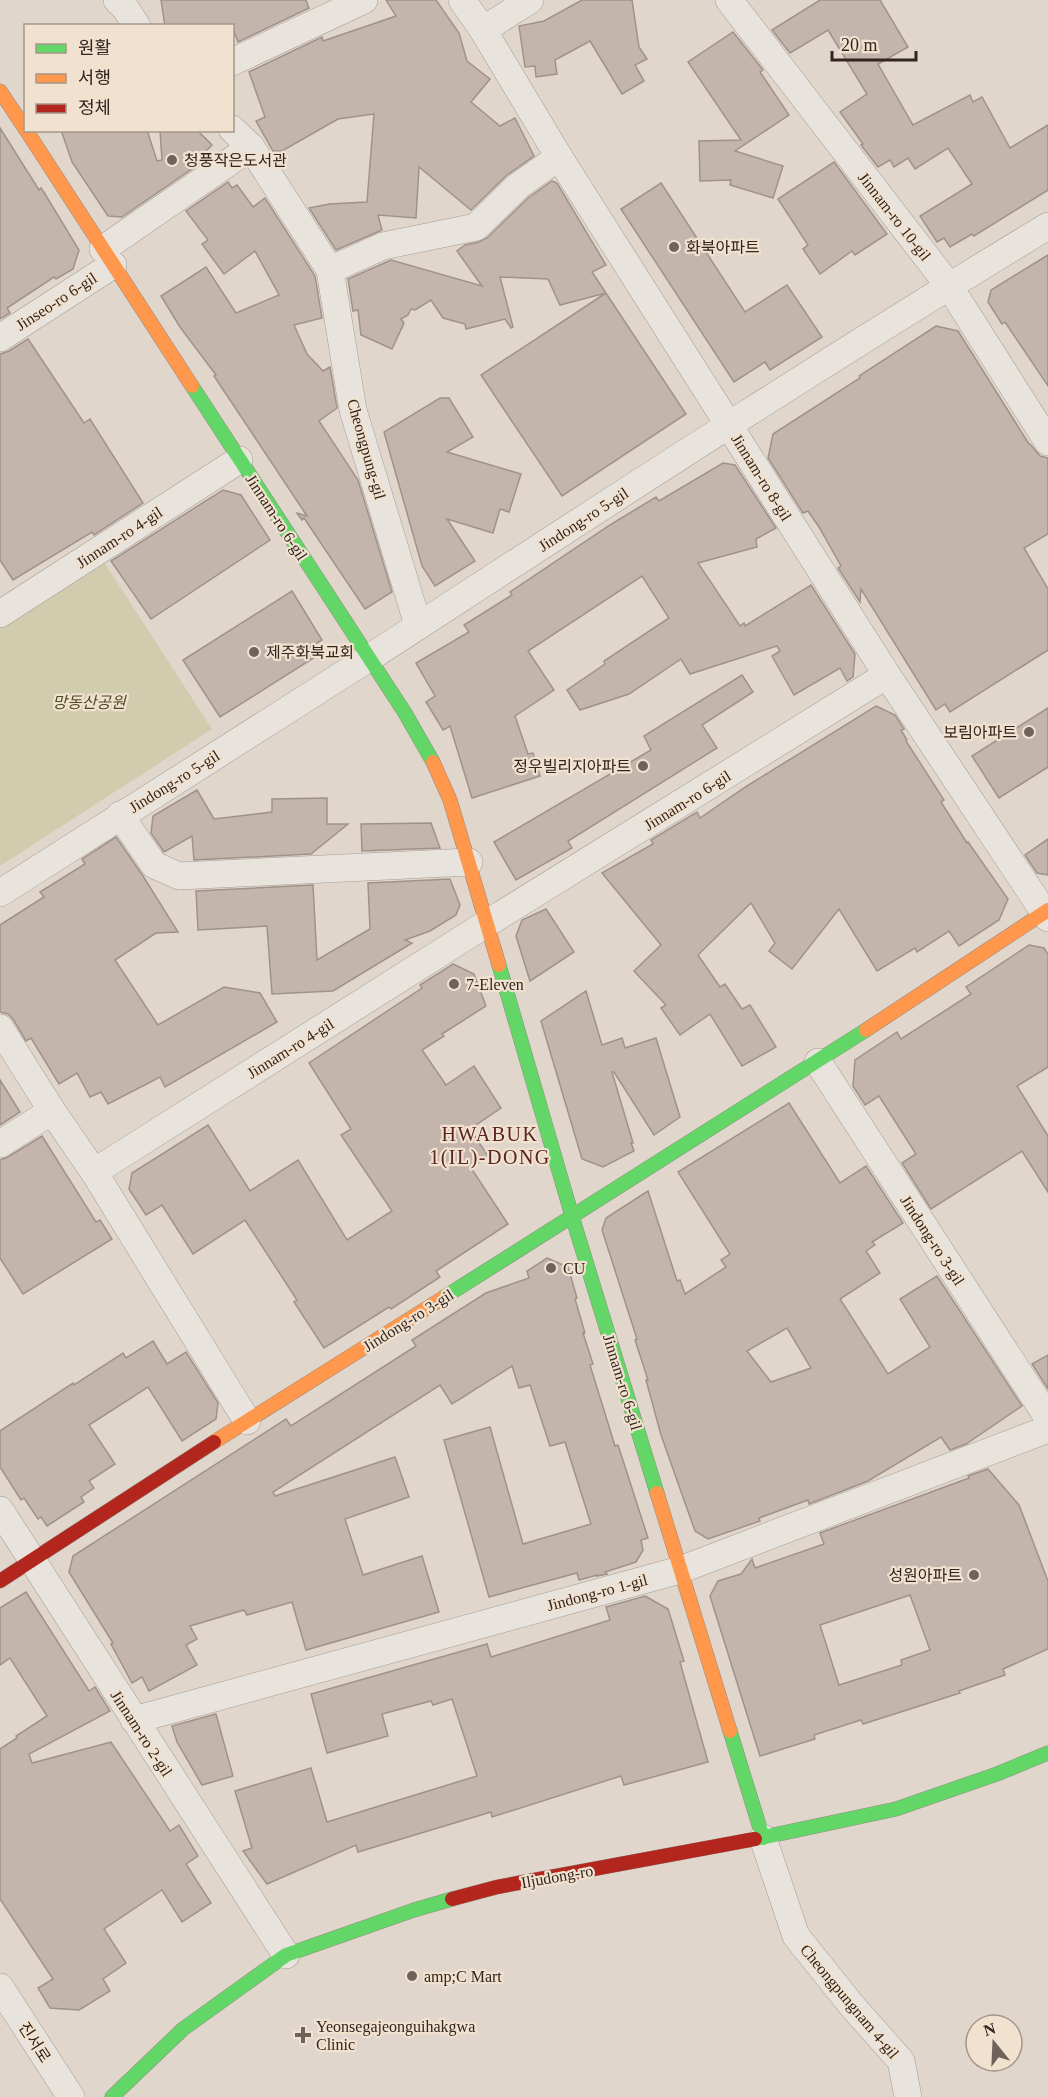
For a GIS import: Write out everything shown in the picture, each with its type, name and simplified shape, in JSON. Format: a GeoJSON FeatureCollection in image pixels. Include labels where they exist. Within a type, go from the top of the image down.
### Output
{"type":"FeatureCollection","features":[{"type":"Feature","properties":{"kind":"street"},"geometry":{"type":"LineString","coordinates":[[117,0],[137,24]]}},
{"type":"Feature","properties":{"kind":"street"},"geometry":{"type":"LineString","coordinates":[[234,61],[364,0]]}},
{"type":"Feature","properties":{"kind":"street","name":"Jinnam-ro 8-gil"},"geometry":{"type":"LineString","coordinates":[[462,0],[887,675],[1047,914]]}},
{"type":"Feature","properties":{"kind":"street"},"geometry":{"type":"LineString","coordinates":[[483,30],[531,0]]}},
{"type":"Feature","properties":{"kind":"street","name":"Jinnam-ro 10-gil"},"geometry":{"type":"LineString","coordinates":[[729,0],[949,286],[1048,442]]}},
{"type":"Feature","properties":{"kind":"street","name":"Jinnam-ro 6-gil"},"geometry":{"type":"LineString","coordinates":[[0,91],[24,127]]}},
{"type":"Feature","properties":{"kind":"street","name":"Jinnam-ro 6-gil"},"geometry":{"type":"LineString","coordinates":[[27,132],[369,657],[431,757],[450,800],[572,1216],[763,1838]]}},
{"type":"Feature","properties":{"kind":"street","name":"Jinseo-ro 6-gil"},"geometry":{"type":"LineString","coordinates":[[0,338],[108,257],[242,138]]}},
{"type":"Feature","properties":{"kind":"street","name":"Cheongpung-gil"},"geometry":{"type":"LineString","coordinates":[[242,138],[330,270],[353,410],[418,625]]}},
{"type":"Feature","properties":{"kind":"street"},"geometry":{"type":"LineString","coordinates":[[330,270],[382,246],[476,227],[518,186],[560,157]]}},
{"type":"Feature","properties":{"kind":"street","name":"Jindong-ro 5-gil"},"geometry":{"type":"LineString","coordinates":[[0,892],[729,425],[1048,226]]}},
{"type":"Feature","properties":{"kind":"street","name":"Jinnam-ro 4-gil"},"geometry":{"type":"LineString","coordinates":[[0,614],[239,460]]}},
{"type":"Feature","properties":{"kind":"street","name":"Jinnam-ro 6-gil"},"geometry":{"type":"LineString","coordinates":[[486,924],[887,675]]}},
{"type":"Feature","properties":{"kind":"street","name":"Jindong-ro 5-gil"},"geometry":{"type":"LineString","coordinates":[[120,815],[154,865],[179,876],[469,862]]}},
{"type":"Feature","properties":{"kind":"street","name":"Jindong-ro 3-gil"},"geometry":{"type":"LineString","coordinates":[[0,1581],[247,1421],[818,1062],[1047,914]]}},
{"type":"Feature","properties":{"kind":"street","name":"Jinnam-ro 4-gil"},"geometry":{"type":"LineString","coordinates":[[94,1172],[486,924]]}},
{"type":"Feature","properties":{"kind":"street"},"geometry":{"type":"LineString","coordinates":[[0,1028],[52,1111],[94,1172],[247,1421]]}},
{"type":"Feature","properties":{"kind":"street","name":"Jindong-ro 3-gil"},"geometry":{"type":"LineString","coordinates":[[818,1062],[1048,1418]]}},
{"type":"Feature","properties":{"kind":"street"},"geometry":{"type":"LineString","coordinates":[[0,1144],[52,1111]]}},
{"type":"Feature","properties":{"kind":"street","name":"Jindong-ro 1-gil"},"geometry":{"type":"LineString","coordinates":[[134,1720],[680,1569],[1048,1429]]}},
{"type":"Feature","properties":{"kind":"street","name":"Jinnam-ro 2-gil"},"geometry":{"type":"LineString","coordinates":[[0,1510],[286,1955]]}},
{"type":"Feature","properties":{"kind":"street","name":"Iljudong-ro"},"geometry":{"type":"LineString","coordinates":[[112,2097],[183,2029],[286,1955],[414,1910],[497,1887],[763,1838],[896,1809],[997,1774],[1048,1753]]}},
{"type":"Feature","properties":{"kind":"street","name":"Cheongpungnam 4-gil"},"geometry":{"type":"LineString","coordinates":[[763,1838],[796,1936],[853,2007],[901,2061],[908,2097]]}},
{"type":"Feature","properties":{"kind":"street","name":"진서로"},"geometry":{"type":"LineString","coordinates":[[0,1987],[71,2097]]}},
{"type":"Feature","properties":{"kind":"green space","name":"망동산공원"},"geometry":{"type":"Polygon","coordinates":[[[102,559],[212,729],[0,866],[0,625],[102,559]]]}},
{"type":"Feature","properties":{"kind":"building"},"geometry":{"type":"Polygon","coordinates":[[[161,0],[306,0],[309,8],[238,42],[234,24],[165,24],[161,0]]]}},
{"type":"Feature","properties":{"kind":"building"},"geometry":{"type":"Polygon","coordinates":[[[386,0],[436,0],[459,33],[467,61],[490,79],[471,102],[500,126],[515,118],[534,156],[507,175],[471,210],[419,167],[416,218],[378,215],[382,230],[336,250],[309,208],[329,204],[367,202],[374,114],[338,119],[282,151],[273,151],[256,121],[265,117],[249,72],[322,37],[323,41],[396,16],[386,0]]]}},
{"type":"Feature","properties":{"kind":"building"},"geometry":{"type":"Polygon","coordinates":[[[582,0],[632,0],[639,47],[647,59],[635,65],[644,81],[622,94],[590,41],[555,60],[557,74],[536,77],[535,66],[525,67],[519,26],[544,21],[582,0]]]}},
{"type":"Feature","properties":{"kind":"building"},"geometry":{"type":"Polygon","coordinates":[[[820,0],[880,0],[908,47],[878,64],[913,125],[970,95],[973,102],[982,97],[1010,148],[1048,125],[1048,190],[974,236],[972,234],[950,247],[944,238],[937,242],[920,216],[972,184],[948,148],[915,169],[908,158],[894,167],[890,160],[878,167],[840,112],[867,94],[828,30],[790,53],[772,30],[820,0]]]}},
{"type":"Feature","properties":{"kind":"building"},"geometry":{"type":"Polygon","coordinates":[[[733,32],[763,70],[760,72],[789,115],[735,151],[783,166],[773,198],[730,185],[731,180],[700,181],[699,141],[741,140],[688,62],[733,32]]]}},
{"type":"Feature","properties":{"kind":"building"},"geometry":{"type":"Polygon","coordinates":[[[0,128],[39,190],[41,188],[45,194],[79,250],[73,269],[56,279],[54,277],[7,308],[10,313],[0,319],[0,128]]]}},
{"type":"Feature","properties":{"kind":"building"},"geometry":{"type":"Polygon","coordinates":[[[62,132],[148,132],[157,161],[162,160],[160,132],[199,132],[212,145],[205,152],[209,157],[122,217],[108,216],[72,162],[62,132]]]}},
{"type":"Feature","properties":{"kind":"building"},"geometry":{"type":"Polygon","coordinates":[[[834,162],[887,234],[855,255],[852,251],[820,274],[803,249],[808,245],[778,199],[834,162]]]}},
{"type":"Feature","properties":{"kind":"building"},"geometry":{"type":"Polygon","coordinates":[[[552,181],[557,183],[606,265],[592,272],[606,293],[560,305],[548,279],[500,277],[513,327],[511,328],[505,319],[466,329],[465,324],[443,318],[431,300],[415,310],[411,309],[408,315],[401,319],[404,323],[392,349],[361,335],[358,310],[353,311],[348,279],[391,260],[482,286],[457,251],[465,245],[487,238],[528,198],[552,181]]]}},
{"type":"Feature","properties":{"kind":"building"},"geometry":{"type":"Polygon","coordinates":[[[228,182],[232,188],[237,185],[253,207],[265,198],[315,276],[322,318],[294,325],[307,354],[323,371],[330,367],[337,408],[319,421],[358,480],[392,592],[365,609],[304,518],[302,520],[297,513],[307,516],[214,376],[216,375],[180,327],[161,296],[206,267],[236,313],[279,295],[255,251],[224,274],[202,244],[208,240],[186,211],[228,182]]]}},
{"type":"Feature","properties":{"kind":"building","name":"화북아파트"},"geometry":{"type":"Polygon","coordinates":[[[661,183],[745,312],[787,285],[822,337],[770,370],[765,362],[734,382],[621,209],[661,183]]]}},
{"type":"Feature","properties":{"kind":"building"},"geometry":{"type":"Polygon","coordinates":[[[1048,255],[1048,386],[1005,322],[1002,324],[988,302],[991,290],[1048,255]]]}},
{"type":"Feature","properties":{"kind":"building"},"geometry":{"type":"Polygon","coordinates":[[[606,293],[686,414],[562,496],[481,375],[606,293]]]}},
{"type":"Feature","properties":{"kind":"building"},"geometry":{"type":"Polygon","coordinates":[[[936,326],[958,331],[1029,444],[1040,456],[1048,458],[1048,534],[1024,548],[1048,589],[1048,650],[950,712],[945,704],[936,710],[861,589],[860,602],[838,568],[841,566],[819,527],[808,511],[803,513],[768,458],[773,434],[936,326]]]}},
{"type":"Feature","properties":{"kind":"building"},"geometry":{"type":"Polygon","coordinates":[[[28,339],[84,423],[90,419],[143,503],[94,535],[92,532],[13,580],[0,560],[0,354],[28,339]]]}},
{"type":"Feature","properties":{"kind":"building"},"geometry":{"type":"Polygon","coordinates":[[[440,398],[449,398],[473,437],[447,452],[521,474],[509,512],[500,509],[493,533],[447,519],[475,561],[435,586],[422,566],[384,432],[440,398]]]}},
{"type":"Feature","properties":{"kind":"building"},"geometry":{"type":"Polygon","coordinates":[[[723,463],[735,465],[776,528],[756,539],[757,547],[698,563],[740,626],[744,623],[745,626],[811,585],[855,654],[853,677],[847,681],[840,668],[794,695],[772,656],[780,651],[777,646],[690,674],[681,659],[629,694],[580,710],[567,690],[605,664],[604,661],[669,618],[642,576],[528,651],[554,690],[515,716],[528,754],[533,753],[540,776],[472,798],[450,726],[443,730],[426,702],[435,696],[416,663],[469,632],[464,625],[512,595],[510,592],[610,525],[656,497],[659,501],[723,463]]]}},
{"type":"Feature","properties":{"kind":"building"},"geometry":{"type":"Polygon","coordinates":[[[223,490],[241,495],[270,540],[151,619],[111,561],[223,490]]]}},
{"type":"Feature","properties":{"kind":"building","name":"제주화북교회"},"geometry":{"type":"Polygon","coordinates":[[[292,591],[322,640],[309,648],[315,657],[220,717],[183,660],[292,591]]]}},
{"type":"Feature","properties":{"kind":"building"},"geometry":{"type":"Polygon","coordinates":[[[742,675],[753,692],[702,725],[717,748],[568,841],[572,848],[516,880],[494,842],[651,750],[644,736],[742,675]]]}},
{"type":"Feature","properties":{"kind":"building"},"geometry":{"type":"Polygon","coordinates":[[[876,706],[895,715],[904,729],[901,730],[906,741],[944,800],[941,802],[967,843],[1008,899],[999,920],[959,946],[949,931],[917,952],[915,948],[877,971],[839,909],[792,969],[769,951],[775,943],[751,903],[698,955],[720,987],[725,984],[742,1009],[750,1005],[776,1047],[742,1066],[710,1014],[680,1035],[661,1008],[666,1005],[634,971],[661,945],[602,873],[653,844],[651,840],[697,812],[700,818],[876,706]]]}},
{"type":"Feature","properties":{"kind":"building","name":"보림아파트"},"geometry":{"type":"Polygon","coordinates":[[[1048,708],[1048,767],[999,798],[972,756],[1048,708]]]}},
{"type":"Feature","properties":{"kind":"building"},"geometry":{"type":"Polygon","coordinates":[[[197,790],[214,819],[272,812],[272,799],[327,798],[327,824],[348,824],[311,854],[194,860],[192,836],[164,852],[151,833],[153,816],[197,790]]]}},
{"type":"Feature","properties":{"kind":"building"},"geometry":{"type":"Polygon","coordinates":[[[431,823],[440,848],[362,851],[361,824],[431,823]]]}},
{"type":"Feature","properties":{"kind":"building"},"geometry":{"type":"Polygon","coordinates":[[[116,837],[178,932],[156,933],[115,960],[158,1025],[224,987],[260,993],[277,1022],[165,1087],[160,1077],[108,1104],[101,1092],[90,1097],[77,1073],[59,1084],[31,1038],[26,1041],[13,1019],[8,1014],[0,1012],[0,925],[44,897],[40,892],[85,864],[82,859],[116,837]]]}},
{"type":"Feature","properties":{"kind":"building"},"geometry":{"type":"Polygon","coordinates":[[[1048,839],[1048,875],[1037,873],[1025,855],[1048,839]]]}},
{"type":"Feature","properties":{"kind":"building"},"geometry":{"type":"Polygon","coordinates":[[[450,879],[460,905],[456,915],[430,931],[405,940],[412,943],[333,991],[272,994],[267,926],[198,930],[196,891],[313,885],[317,960],[370,929],[368,883],[450,879]]]}},
{"type":"Feature","properties":{"kind":"building"},"geometry":{"type":"Polygon","coordinates":[[[546,909],[574,952],[530,981],[516,936],[522,920],[546,909]]]}},
{"type":"Feature","properties":{"kind":"building"},"geometry":{"type":"Polygon","coordinates":[[[1029,945],[1044,948],[1048,954],[1048,1067],[1017,1086],[1048,1136],[1048,1192],[1022,1151],[931,1209],[902,1163],[916,1154],[879,1096],[865,1105],[853,1086],[855,1060],[897,1032],[901,1039],[971,994],[966,987],[1029,945]]]}},
{"type":"Feature","properties":{"kind":"building"},"geometry":{"type":"Polygon","coordinates":[[[453,964],[474,974],[486,1006],[442,1034],[444,1036],[422,1050],[446,1085],[474,1066],[501,1108],[470,1129],[488,1156],[471,1168],[508,1224],[436,1271],[440,1277],[324,1348],[294,1302],[297,1300],[245,1220],[193,1254],[162,1205],[146,1215],[129,1189],[132,1173],[208,1125],[250,1191],[298,1160],[347,1240],[392,1211],[341,1135],[351,1129],[309,1063],[422,988],[420,985],[453,964]]]}},
{"type":"Feature","properties":{"kind":"building"},"geometry":{"type":"Polygon","coordinates":[[[586,991],[602,1045],[622,1038],[625,1048],[656,1038],[680,1117],[654,1135],[612,1072],[634,1151],[603,1167],[582,1159],[541,1021],[586,991]]]}},
{"type":"Feature","properties":{"kind":"building"},"geometry":{"type":"Polygon","coordinates":[[[0,1080],[20,1112],[0,1125],[0,1080]]]}},
{"type":"Feature","properties":{"kind":"building"},"geometry":{"type":"Polygon","coordinates":[[[789,1103],[840,1183],[866,1166],[903,1223],[872,1242],[875,1245],[866,1251],[880,1273],[840,1299],[888,1374],[930,1347],[900,1299],[937,1276],[1022,1406],[966,1444],[950,1450],[941,1437],[868,1481],[809,1504],[808,1500],[759,1518],[760,1521],[708,1539],[695,1531],[661,1435],[646,1380],[648,1380],[635,1340],[637,1339],[602,1230],[606,1218],[648,1191],[677,1281],[680,1280],[685,1294],[726,1267],[721,1260],[730,1254],[678,1172],[789,1103]],[[787,1328],[747,1351],[771,1382],[811,1368],[787,1328]]]}},
{"type":"Feature","properties":{"kind":"building"},"geometry":{"type":"Polygon","coordinates":[[[42,1136],[96,1222],[100,1220],[112,1239],[23,1294],[0,1258],[0,1160],[42,1136]]]}},
{"type":"Feature","properties":{"kind":"building"},"geometry":{"type":"Polygon","coordinates":[[[547,1258],[568,1267],[585,1333],[583,1333],[593,1364],[590,1365],[615,1446],[618,1445],[648,1538],[641,1540],[643,1550],[636,1562],[605,1572],[607,1574],[579,1580],[577,1573],[489,1597],[444,1440],[490,1427],[523,1544],[591,1524],[565,1442],[550,1446],[530,1385],[519,1388],[512,1366],[452,1404],[440,1385],[273,1492],[275,1496],[395,1457],[409,1497],[345,1519],[363,1575],[422,1556],[439,1612],[306,1650],[292,1602],[247,1615],[244,1610],[190,1626],[197,1639],[186,1645],[197,1665],[149,1691],[142,1677],[132,1683],[111,1644],[113,1643],[69,1572],[73,1556],[286,1419],[291,1426],[416,1346],[412,1340],[486,1293],[529,1278],[527,1271],[547,1258]]]}},
{"type":"Feature","properties":{"kind":"building"},"geometry":{"type":"Polygon","coordinates":[[[153,1341],[167,1364],[186,1352],[218,1403],[216,1419],[182,1441],[148,1387],[89,1425],[115,1464],[89,1481],[94,1488],[81,1497],[84,1502],[47,1526],[41,1517],[38,1519],[24,1498],[21,1500],[0,1467],[0,1431],[123,1353],[126,1358],[153,1341]]]}},
{"type":"Feature","properties":{"kind":"building"},"geometry":{"type":"Polygon","coordinates":[[[1048,1355],[1048,1389],[1032,1364],[1048,1355]]]}},
{"type":"Feature","properties":{"kind":"building"},"geometry":{"type":"Polygon","coordinates":[[[988,1469],[1019,1505],[1048,1581],[1048,1649],[1003,1669],[1005,1675],[959,1691],[960,1693],[863,1724],[861,1720],[814,1735],[815,1739],[760,1756],[710,1596],[718,1581],[741,1574],[752,1559],[755,1568],[824,1544],[820,1533],[969,1478],[968,1476],[988,1469]],[[910,1595],[820,1625],[839,1685],[902,1665],[901,1660],[930,1650],[910,1595]]]}},
{"type":"Feature","properties":{"kind":"building"},"geometry":{"type":"Polygon","coordinates":[[[26,1592],[89,1691],[95,1687],[110,1711],[29,1754],[32,1763],[111,1742],[170,1831],[179,1825],[198,1856],[186,1864],[211,1903],[182,1922],[162,1890],[104,1929],[126,1963],[103,1979],[110,1991],[79,2010],[50,2008],[38,1988],[53,1979],[0,1899],[0,1749],[47,1716],[10,1658],[0,1665],[0,1608],[26,1592]]]}},
{"type":"Feature","properties":{"kind":"building"},"geometry":{"type":"Polygon","coordinates":[[[645,1596],[668,1609],[684,1661],[680,1662],[708,1762],[624,1785],[621,1776],[492,1817],[491,1812],[358,1852],[356,1845],[267,1884],[243,1851],[252,1848],[235,1791],[311,1768],[327,1822],[477,1776],[452,1699],[433,1705],[431,1701],[382,1714],[388,1736],[327,1753],[311,1694],[487,1644],[491,1657],[610,1620],[606,1607],[645,1596]]]}},
{"type":"Feature","properties":{"kind":"building"},"geometry":{"type":"Polygon","coordinates":[[[216,1714],[233,1776],[202,1785],[177,1742],[172,1726],[216,1714]]]}},
{"type":"Feature","properties":{"kind":"traffic: fast"},"geometry":{"type":"LineString","coordinates":[[192,386],[405,713],[433,762]]}},
{"type":"Feature","properties":{"kind":"traffic: fast"},"geometry":{"type":"LineString","coordinates":[[499,965],[572,1216],[657,1493]]}},
{"type":"Feature","properties":{"kind":"traffic: fast"},"geometry":{"type":"LineString","coordinates":[[443,1298],[866,1030]]}},
{"type":"Feature","properties":{"kind":"traffic: fast"},"geometry":{"type":"LineString","coordinates":[[730,1731],[763,1838]]}},
{"type":"Feature","properties":{"kind":"traffic: fast"},"geometry":{"type":"LineString","coordinates":[[755,1839],[896,1809],[997,1774],[1048,1753]]}},
{"type":"Feature","properties":{"kind":"traffic: fast"},"geometry":{"type":"LineString","coordinates":[[112,2097],[183,2029],[286,1955],[452,1899]]}},
{"type":"Feature","properties":{"kind":"traffic: slow"},"geometry":{"type":"LineString","coordinates":[[0,91],[24,127]]}},
{"type":"Feature","properties":{"kind":"traffic: slow"},"geometry":{"type":"LineString","coordinates":[[27,132],[192,386]]}},
{"type":"Feature","properties":{"kind":"traffic: slow"},"geometry":{"type":"LineString","coordinates":[[433,762],[450,800],[499,965]]}},
{"type":"Feature","properties":{"kind":"traffic: slow"},"geometry":{"type":"LineString","coordinates":[[866,1030],[1048,910]]}},
{"type":"Feature","properties":{"kind":"traffic: slow"},"geometry":{"type":"LineString","coordinates":[[214,1442],[443,1298]]}},
{"type":"Feature","properties":{"kind":"traffic: slow"},"geometry":{"type":"LineString","coordinates":[[657,1493],[730,1731]]}},
{"type":"Feature","properties":{"kind":"traffic: jam"},"geometry":{"type":"LineString","coordinates":[[0,1581],[214,1442]]}},
{"type":"Feature","properties":{"kind":"traffic: jam"},"geometry":{"type":"LineString","coordinates":[[452,1899],[497,1887],[755,1839]]}},
{"type":"Feature","properties":{"kind":"place","name":"청풍작은도서관"},"geometry":{"type":"Point","coordinates":[172,160]}},
{"type":"Feature","properties":{"kind":"place","name":"화북아파트"},"geometry":{"type":"Point","coordinates":[674,247]}},
{"type":"Feature","properties":{"kind":"place","name":"제주화북교회"},"geometry":{"type":"Point","coordinates":[254,652]}},
{"type":"Feature","properties":{"kind":"place","name":"보림아파트"},"geometry":{"type":"Point","coordinates":[1029,732]}},
{"type":"Feature","properties":{"kind":"place","name":"정우빌리지아파트"},"geometry":{"type":"Point","coordinates":[643,766]}},
{"type":"Feature","properties":{"kind":"place","name":"7-Eleven"},"geometry":{"type":"Point","coordinates":[454,984]}},
{"type":"Feature","properties":{"kind":"place","name":"CU"},"geometry":{"type":"Point","coordinates":[551,1268]}},
{"type":"Feature","properties":{"kind":"place","name":"성원아파트"},"geometry":{"type":"Point","coordinates":[974,1575]}},
{"type":"Feature","properties":{"kind":"place","name":"amp;C Mart"},"geometry":{"type":"Point","coordinates":[412,1976]}},
{"type":"Feature","properties":{"kind":"place","name":"Yeonsegajeonguihakgwa Clinic"},"geometry":{"type":"Point","coordinates":[303,2035]}},
{"type":"Feature","properties":{"kind":"district","name":"HWABUK 1(IL)-DONG"},"geometry":{"type":"Point","coordinates":[490,1146]}}]}
